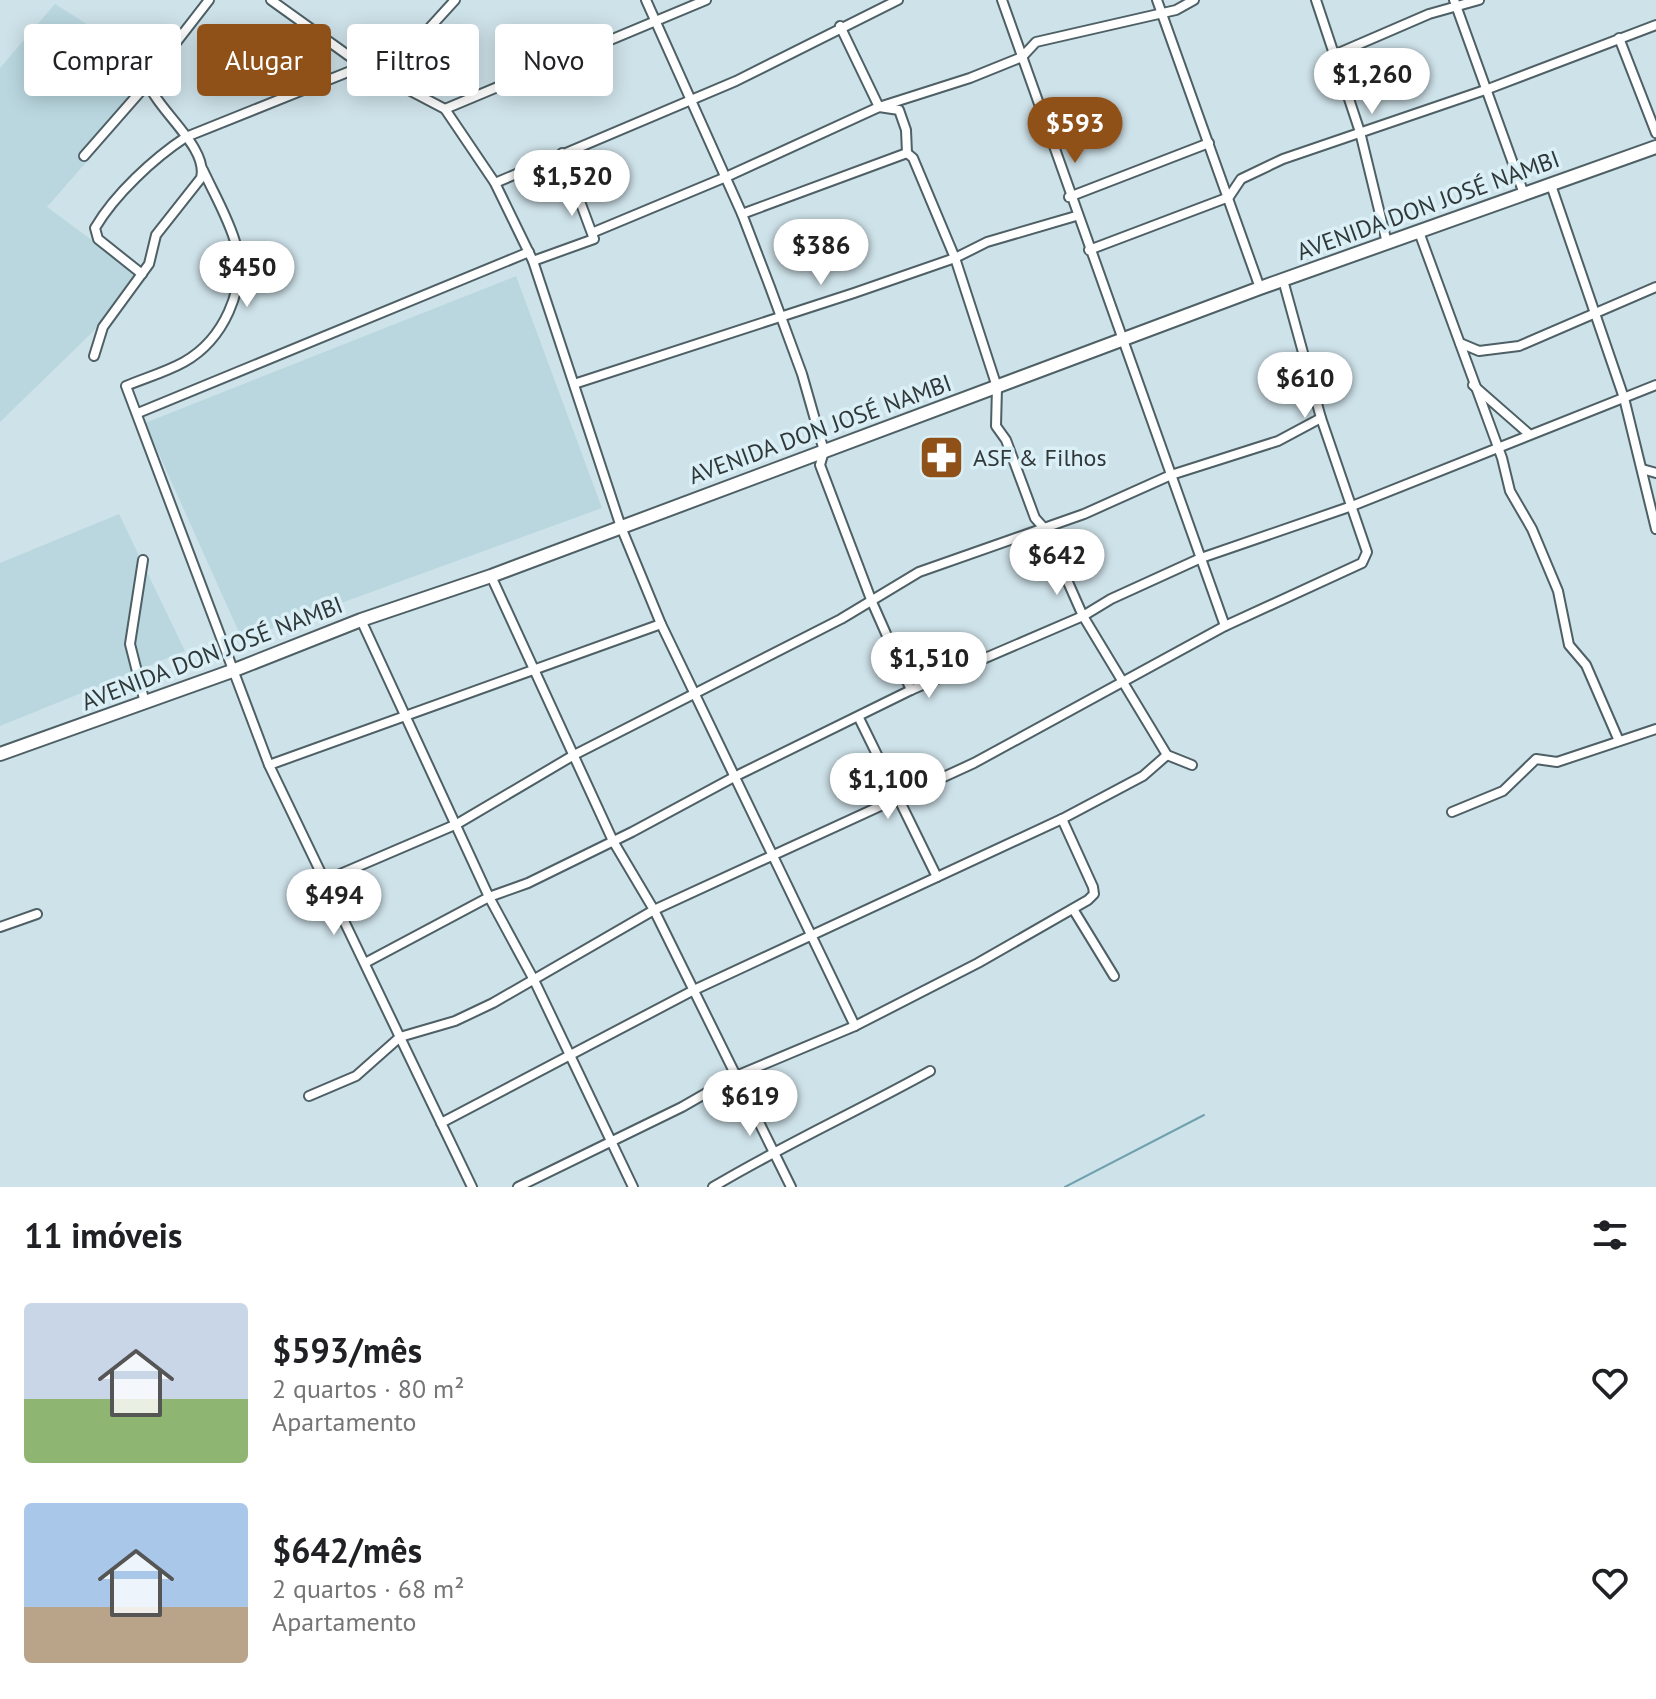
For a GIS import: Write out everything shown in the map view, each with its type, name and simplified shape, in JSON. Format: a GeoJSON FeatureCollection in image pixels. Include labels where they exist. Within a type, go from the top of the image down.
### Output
{"type":"FeatureCollection","features":[{"type":"Feature","properties":{"kind":"street"},"geometry":{"type":"LineString","coordinates":[[181,35],[209,0]]}},
{"type":"Feature","properties":{"kind":"street"},"geometry":{"type":"LineString","coordinates":[[271,0],[347,55]]}},
{"type":"Feature","properties":{"kind":"street"},"geometry":{"type":"LineString","coordinates":[[433,24],[455,0]]}},
{"type":"Feature","properties":{"kind":"street"},"geometry":{"type":"LineString","coordinates":[[646,0],[742,214],[781,317],[824,451],[820,465],[872,602],[911,690]]}},
{"type":"Feature","properties":{"kind":"street"},"geometry":{"type":"LineString","coordinates":[[445,109],[706,0]]}},
{"type":"Feature","properties":{"kind":"street"},"geometry":{"type":"LineString","coordinates":[[495,183],[736,81],[840,26],[898,0]]}},
{"type":"Feature","properties":{"kind":"street"},"geometry":{"type":"LineString","coordinates":[[1002,0],[1069,197],[1225,626]]}},
{"type":"Feature","properties":{"kind":"street"},"geometry":{"type":"LineString","coordinates":[[1157,0],[1260,288]]}},
{"type":"Feature","properties":{"kind":"street"},"geometry":{"type":"LineString","coordinates":[[594,232],[726,177],[879,107],[970,78],[1022,57],[1036,42],[1176,10],[1194,0]]}},
{"type":"Feature","properties":{"kind":"street"},"geometry":{"type":"LineString","coordinates":[[1316,0],[1360,132],[1387,243]]}},
{"type":"Feature","properties":{"kind":"street"},"geometry":{"type":"LineString","coordinates":[[1334,55],[1455,4],[1479,0]]}},
{"type":"Feature","properties":{"kind":"street"},"geometry":{"type":"LineString","coordinates":[[1455,4],[1524,194]]}},
{"type":"Feature","properties":{"kind":"street"},"geometry":{"type":"LineString","coordinates":[[1167,28],[1176,10]]}},
{"type":"Feature","properties":{"kind":"street"},"geometry":{"type":"LineString","coordinates":[[1089,250],[1229,197],[1241,179],[1256,170],[1488,89],[1656,25]]}},
{"type":"Feature","properties":{"kind":"street"},"geometry":{"type":"LineString","coordinates":[[840,26],[879,107]]}},
{"type":"Feature","properties":{"kind":"street"},"geometry":{"type":"LineString","coordinates":[[1619,38],[1656,133]]}},
{"type":"Feature","properties":{"kind":"street"},"geometry":{"type":"LineString","coordinates":[[142,274],[98,239],[95,228],[107,210],[169,148],[186,137],[347,72]]}},
{"type":"Feature","properties":{"kind":"street"},"geometry":{"type":"LineString","coordinates":[[84,156],[136,96]]}},
{"type":"Feature","properties":{"kind":"street"},"geometry":{"type":"LineString","coordinates":[[156,96],[186,137],[203,170],[235,243],[239,276],[233,301],[216,335],[205,348],[183,363],[126,386],[269,765],[473,1187]]}},
{"type":"Feature","properties":{"kind":"street"},"geometry":{"type":"LineString","coordinates":[[419,96],[445,109],[495,183],[531,256],[621,527],[661,624],[697,693],[855,1026]]}},
{"type":"Feature","properties":{"kind":"street"},"geometry":{"type":"LineString","coordinates":[[879,107],[899,110],[906,130],[907,153],[913,158],[955,258],[997,387],[996,426],[1006,440],[1035,518],[1044,528],[1083,616],[1167,755],[1192,765]]}},
{"type":"Feature","properties":{"kind":"street"},"geometry":{"type":"LineString","coordinates":[[1069,197],[1209,143]]}},
{"type":"Feature","properties":{"kind":"street","name":"AVENIDA DON JOSÉ NAMBI"},"geometry":{"type":"LineString","coordinates":[[0,754],[232,671],[361,620],[491,576],[1260,288],[1656,147]]}},
{"type":"Feature","properties":{"kind":"street"},"geometry":{"type":"LineString","coordinates":[[138,413],[531,256],[594,239],[594,232],[562,153]]}},
{"type":"Feature","properties":{"kind":"street"},"geometry":{"type":"LineString","coordinates":[[742,214],[907,153]]}},
{"type":"Feature","properties":{"kind":"street"},"geometry":{"type":"LineString","coordinates":[[94,356],[103,327],[142,274],[156,235],[193,191],[203,170]]}},
{"type":"Feature","properties":{"kind":"street"},"geometry":{"type":"LineString","coordinates":[[1551,185],[1624,398],[1656,529]]}},
{"type":"Feature","properties":{"kind":"street"},"geometry":{"type":"LineString","coordinates":[[574,384],[955,258],[987,242],[1076,216]]}},
{"type":"Feature","properties":{"kind":"street"},"geometry":{"type":"LineString","coordinates":[[1419,232],[1510,491],[1532,529],[1558,591],[1569,645],[1586,665],[1619,741]]}},
{"type":"Feature","properties":{"kind":"street"},"geometry":{"type":"LineString","coordinates":[[309,1096],[356,1076],[400,1037],[455,1021],[534,980],[654,910],[974,763],[1225,626],[1362,563],[1367,552],[1321,418],[1283,280]]}},
{"type":"Feature","properties":{"kind":"street"},"geometry":{"type":"LineString","coordinates":[[1460,343],[1479,351],[1519,346],[1656,287]]}},
{"type":"Feature","properties":{"kind":"street"},"geometry":{"type":"LineString","coordinates":[[1467,365],[1479,351]]}},
{"type":"Feature","properties":{"kind":"street"},"geometry":{"type":"LineString","coordinates":[[1472,384],[1529,434]]}},
{"type":"Feature","properties":{"kind":"street"},"geometry":{"type":"LineString","coordinates":[[365,963],[489,897],[528,883],[911,690],[1083,616],[1111,599],[1201,558],[1352,506],[1496,446],[1656,385]]}},
{"type":"Feature","properties":{"kind":"street"},"geometry":{"type":"LineString","coordinates":[[324,881],[457,824],[574,755],[872,602],[919,572],[1044,528],[1171,475],[1278,441],[1321,418]]}},
{"type":"Feature","properties":{"kind":"street"},"geometry":{"type":"LineString","coordinates":[[1642,469],[1656,473]]}},
{"type":"Feature","properties":{"kind":"street"},"geometry":{"type":"LineString","coordinates":[[143,560],[130,644],[145,703]]}},
{"type":"Feature","properties":{"kind":"street"},"geometry":{"type":"LineString","coordinates":[[491,576],[613,841],[654,910],[791,1187]]}},
{"type":"Feature","properties":{"kind":"street"},"geometry":{"type":"LineString","coordinates":[[361,620],[489,897],[534,980],[633,1187]]}},
{"type":"Feature","properties":{"kind":"street"},"geometry":{"type":"LineString","coordinates":[[269,765],[661,624]]}},
{"type":"Feature","properties":{"kind":"street"},"geometry":{"type":"LineString","coordinates":[[859,718],[937,877]]}},
{"type":"Feature","properties":{"kind":"street"},"geometry":{"type":"LineString","coordinates":[[1452,812],[1503,791],[1536,759],[1557,762],[1656,729]]}},
{"type":"Feature","properties":{"kind":"street"},"geometry":{"type":"LineString","coordinates":[[441,1123],[694,990],[1062,819],[1143,776],[1167,755]]}},
{"type":"Feature","properties":{"kind":"street"},"geometry":{"type":"LineString","coordinates":[[518,1187],[611,1143],[736,1076],[855,1026],[1073,909],[1094,894],[1062,819]]}},
{"type":"Feature","properties":{"kind":"street"},"geometry":{"type":"LineString","coordinates":[[1073,909],[1114,976]]}},
{"type":"Feature","properties":{"kind":"street"},"geometry":{"type":"LineString","coordinates":[[0,927],[37,914]]}},
{"type":"Feature","properties":{"kind":"street"},"geometry":{"type":"LineString","coordinates":[[713,1187],[774,1150],[826,1128],[930,1071]]}},
{"type":"Feature","properties":{"kind":"shaded area"},"geometry":{"type":"Polygon","coordinates":[[[55,4],[87,24],[38,24],[55,4]]]}},
{"type":"Feature","properties":{"kind":"shaded area"},"geometry":{"type":"Polygon","coordinates":[[[24,40],[24,96],[144,96],[47,207],[146,280],[0,422],[0,68],[24,40]]]}},
{"type":"Feature","properties":{"kind":"shaded area"},"geometry":{"type":"Polygon","coordinates":[[[516,276],[602,508],[242,639],[145,423],[516,276]]]}},
{"type":"Feature","properties":{"kind":"shaded area"},"geometry":{"type":"Polygon","coordinates":[[[119,514],[185,651],[0,726],[0,563],[119,514]]]}},
{"type":"Feature","properties":{"kind":"waterway"},"geometry":{"type":"LineString","coordinates":[[1065,1187],[1204,1115]]}},
{"type":"Feature","properties":{"kind":"place","name":"ASF & Filhos"},"geometry":{"type":"Point","coordinates":[942,457]}}]}
